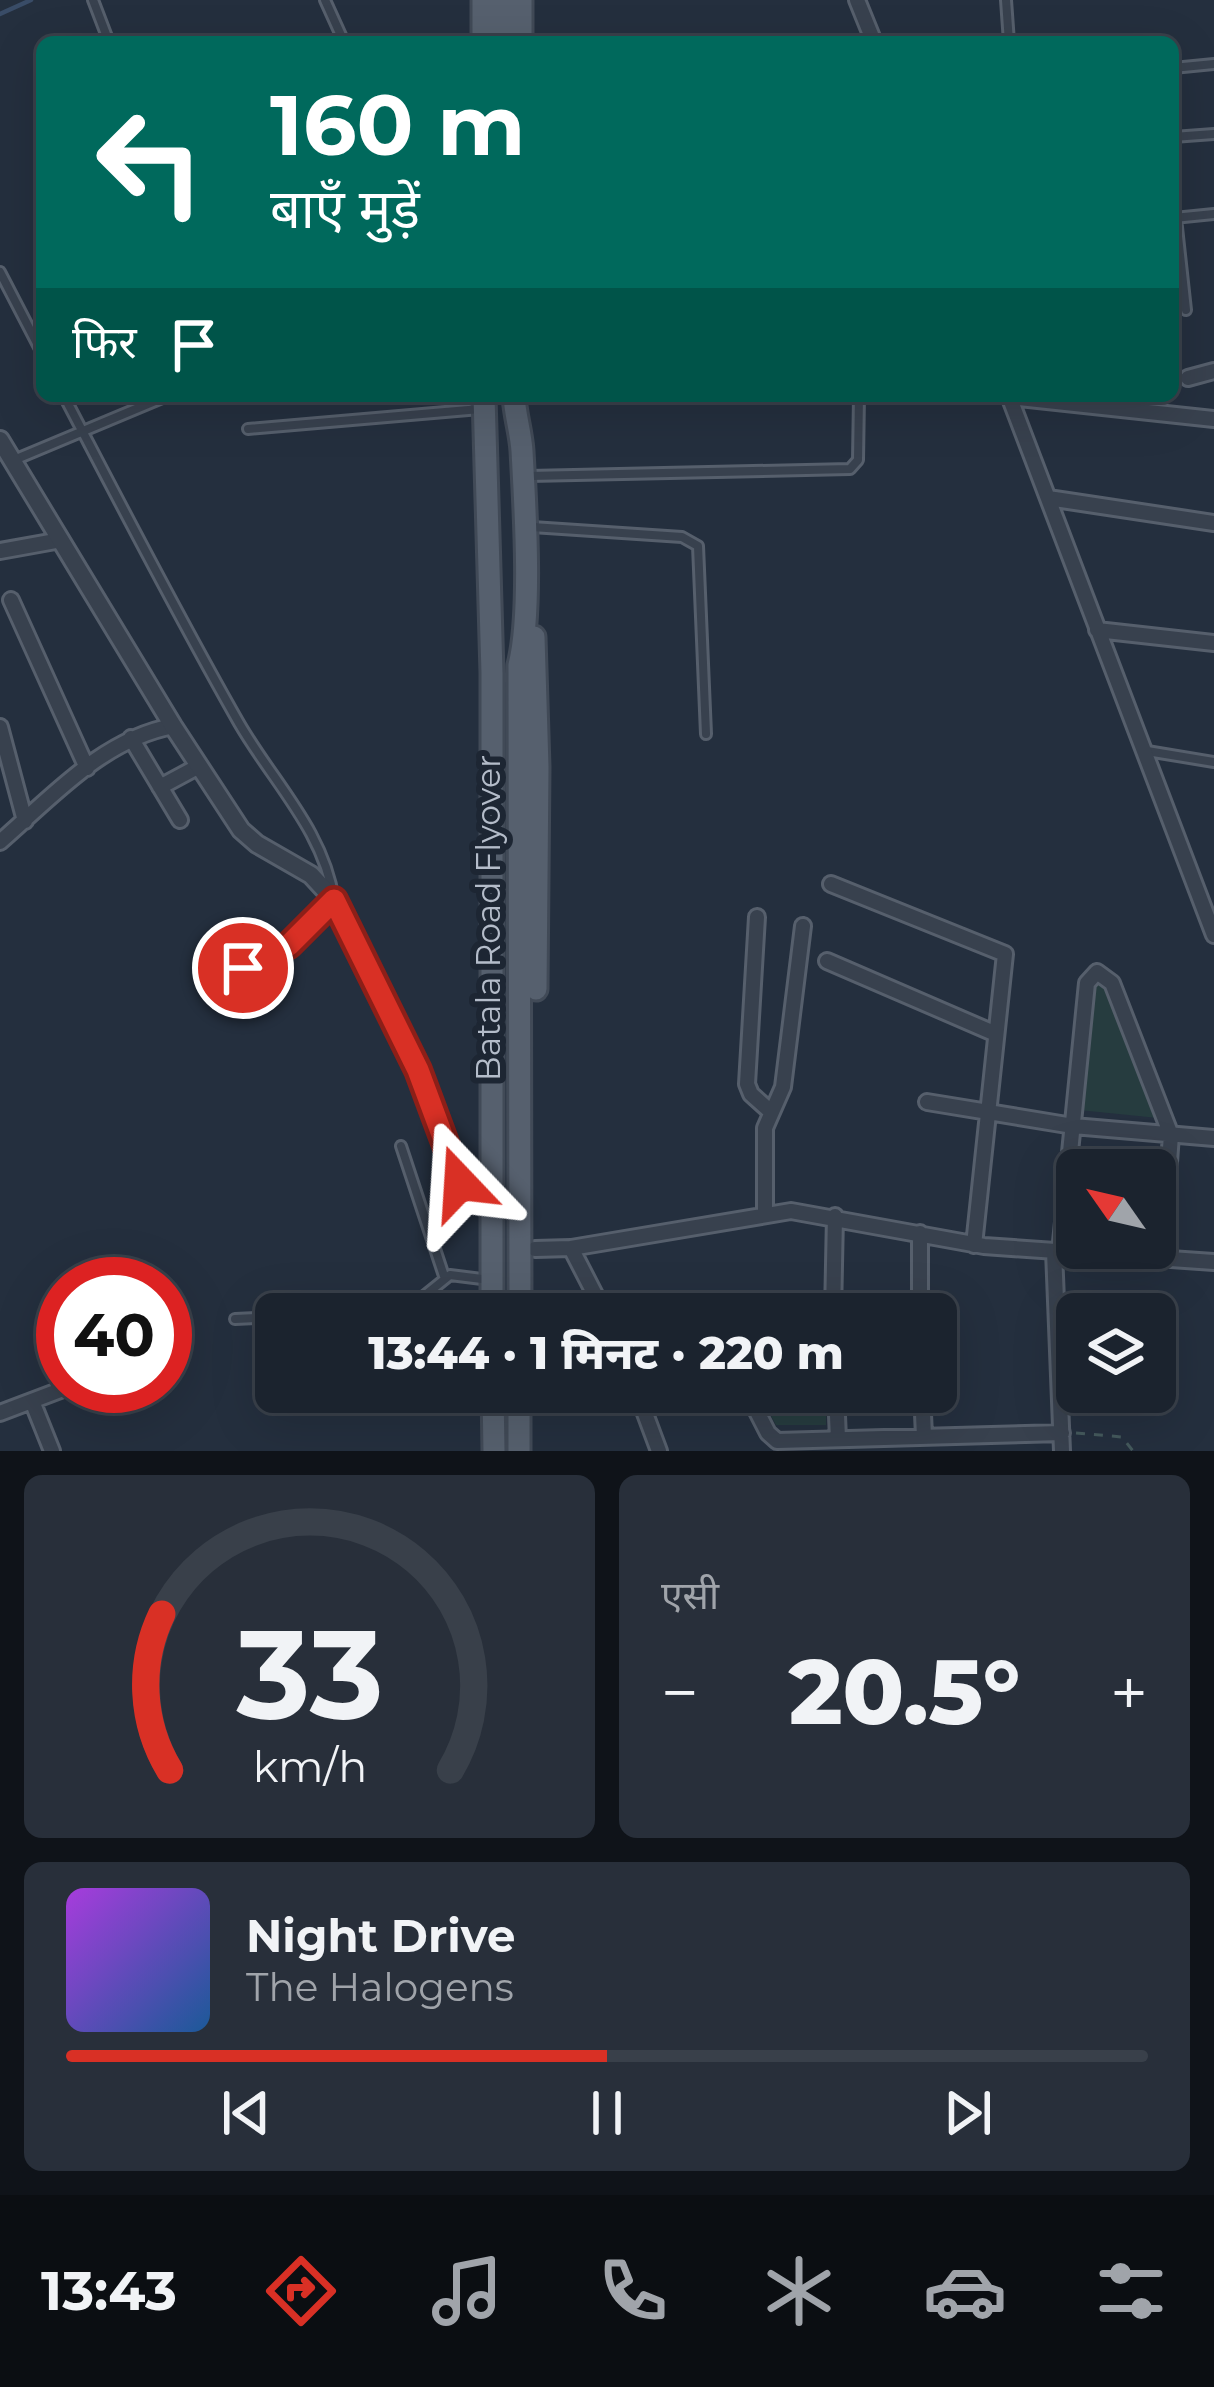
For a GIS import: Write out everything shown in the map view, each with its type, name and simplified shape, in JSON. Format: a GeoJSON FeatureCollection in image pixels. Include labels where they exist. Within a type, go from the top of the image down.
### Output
{"type":"FeatureCollection","features":[{"type":"Feature","properties":{"kind":"main road"},"geometry":{"type":"LineString","coordinates":[[483,0],[483,36]]}},
{"type":"Feature","properties":{"kind":"main road"},"geometry":{"type":"LineString","coordinates":[[504,0],[504,36]]}},
{"type":"Feature","properties":{"kind":"main road"},"geometry":{"type":"LineString","coordinates":[[520,0],[521,36]]}},
{"type":"Feature","properties":{"kind":"main road"},"geometry":{"type":"LineString","coordinates":[[484,402],[492,673],[491,1293]]}},
{"type":"Feature","properties":{"kind":"main road","name":"Batala Road Flyover"},"geometry":{"type":"LineString","coordinates":[[514,402],[516,427],[509,447],[512,647],[519,665],[520,1293]]}},
{"type":"Feature","properties":{"kind":"main road"},"geometry":{"type":"LineString","coordinates":[[528,402],[538,767],[533,1293]]}},
{"type":"Feature","properties":{"kind":"main road"},"geometry":{"type":"LineString","coordinates":[[493,1413],[494,1451]]}},
{"type":"Feature","properties":{"kind":"main road"},"geometry":{"type":"LineString","coordinates":[[519,1413],[519,1451]]}},
{"type":"Feature","properties":{"kind":"main road"},"geometry":{"type":"LineString","coordinates":[[532,1413],[533,1451]]}},
{"type":"Feature","properties":{"kind":"street"},"geometry":{"type":"LineString","coordinates":[[857,0],[872,36]]}},
{"type":"Feature","properties":{"kind":"street"},"geometry":{"type":"LineString","coordinates":[[1188,378],[1214,371]]}},
{"type":"Feature","properties":{"kind":"street"},"geometry":{"type":"LineString","coordinates":[[1011,402],[1214,935]]}},
{"type":"Feature","properties":{"kind":"street"},"geometry":{"type":"LineString","coordinates":[[1056,402],[1214,419]]}},
{"type":"Feature","properties":{"kind":"street"},"geometry":{"type":"LineString","coordinates":[[0,440],[6,464],[61,540],[241,830],[311,875],[334,900],[418,1070],[460,1183],[469,1198],[490,1211]]}},
{"type":"Feature","properties":{"kind":"street"},"geometry":{"type":"LineString","coordinates":[[1048,498],[1214,523]]}},
{"type":"Feature","properties":{"kind":"street"},"geometry":{"type":"LineString","coordinates":[[0,551],[61,540]]}},
{"type":"Feature","properties":{"kind":"street"},"geometry":{"type":"LineString","coordinates":[[11,600],[87,768]]}},
{"type":"Feature","properties":{"kind":"street"},"geometry":{"type":"LineString","coordinates":[[1097,630],[1214,643]]}},
{"type":"Feature","properties":{"kind":"street"},"geometry":{"type":"LineString","coordinates":[[0,842],[87,768],[131,738],[173,726]]}},
{"type":"Feature","properties":{"kind":"street"},"geometry":{"type":"LineString","coordinates":[[0,727],[25,821]]}},
{"type":"Feature","properties":{"kind":"street"},"geometry":{"type":"LineString","coordinates":[[131,738],[180,820]]}},
{"type":"Feature","properties":{"kind":"street"},"geometry":{"type":"LineString","coordinates":[[160,787],[199,766]]}},
{"type":"Feature","properties":{"kind":"street"},"geometry":{"type":"LineString","coordinates":[[831,884],[1005,954],[974,1244]]}},
{"type":"Feature","properties":{"kind":"street"},"geometry":{"type":"LineString","coordinates":[[757,917],[746,1084],[771,1112]]}},
{"type":"Feature","properties":{"kind":"street"},"geometry":{"type":"LineString","coordinates":[[766,1214],[765,1128],[783,1088],[803,926]]}},
{"type":"Feature","properties":{"kind":"street"},"geometry":{"type":"LineString","coordinates":[[827,961],[997,1034]]}},
{"type":"Feature","properties":{"kind":"street"},"geometry":{"type":"LineString","coordinates":[[1070,1149],[1088,983],[1097,972],[1112,983],[1171,1135],[1170,1149]]}},
{"type":"Feature","properties":{"kind":"street"},"geometry":{"type":"LineString","coordinates":[[927,1102],[1073,1126],[1214,1138]]}},
{"type":"Feature","properties":{"kind":"street"},"geometry":{"type":"LineString","coordinates":[[535,1249],[572,1248],[791,1210],[974,1244],[1056,1252]]}},
{"type":"Feature","properties":{"kind":"street"},"geometry":{"type":"LineString","coordinates":[[833,1293],[835,1216]]}},
{"type":"Feature","properties":{"kind":"street"},"geometry":{"type":"LineString","coordinates":[[920,1233],[920,1293]]}},
{"type":"Feature","properties":{"kind":"street"},"geometry":{"type":"LineString","coordinates":[[572,1248],[594,1293]]}},
{"type":"Feature","properties":{"kind":"street"},"geometry":{"type":"LineString","coordinates":[[1176,1258],[1214,1262]]}},
{"type":"Feature","properties":{"kind":"street"},"geometry":{"type":"LineString","coordinates":[[1057,1269],[1062,1451]]}},
{"type":"Feature","properties":{"kind":"street"},"geometry":{"type":"LineString","coordinates":[[0,1413],[36,1399]]}},
{"type":"Feature","properties":{"kind":"street"},"geometry":{"type":"LineString","coordinates":[[32,1401],[52,1451]]}},
{"type":"Feature","properties":{"kind":"street"},"geometry":{"type":"LineString","coordinates":[[645,1413],[659,1451]]}},
{"type":"Feature","properties":{"kind":"street"},"geometry":{"type":"LineString","coordinates":[[758,1413],[774,1445],[1062,1432]]}},
{"type":"Feature","properties":{"kind":"street"},"geometry":{"type":"LineString","coordinates":[[837,1413],[838,1439]]}},
{"type":"Feature","properties":{"kind":"street"},"geometry":{"type":"LineString","coordinates":[[923,1413],[924,1436]]}},
{"type":"Feature","properties":{"kind":"lane"},"geometry":{"type":"LineString","coordinates":[[93,0],[107,36]]}},
{"type":"Feature","properties":{"kind":"lane"},"geometry":{"type":"LineString","coordinates":[[326,0],[341,36]]}},
{"type":"Feature","properties":{"kind":"lane"},"geometry":{"type":"LineString","coordinates":[[1006,0],[1009,36]]}},
{"type":"Feature","properties":{"kind":"lane"},"geometry":{"type":"LineString","coordinates":[[1179,67],[1214,64]]}},
{"type":"Feature","properties":{"kind":"lane"},"geometry":{"type":"LineString","coordinates":[[1179,137],[1214,134]]}},
{"type":"Feature","properties":{"kind":"lane"},"geometry":{"type":"LineString","coordinates":[[1179,218],[1214,214]]}},
{"type":"Feature","properties":{"kind":"lane"},"geometry":{"type":"LineString","coordinates":[[1179,251],[1186,310]]}},
{"type":"Feature","properties":{"kind":"lane"},"geometry":{"type":"LineString","coordinates":[[0,272],[36,341]]}},
{"type":"Feature","properties":{"kind":"lane"},"geometry":{"type":"LineString","coordinates":[[67,402],[237,718],[322,849],[334,900],[289,945],[215,982]]}},
{"type":"Feature","properties":{"kind":"lane"},"geometry":{"type":"LineString","coordinates":[[6,464],[152,402]]}},
{"type":"Feature","properties":{"kind":"lane"},"geometry":{"type":"LineString","coordinates":[[248,429],[484,402]]}},
{"type":"Feature","properties":{"kind":"lane"},"geometry":{"type":"LineString","coordinates":[[529,476],[850,470],[858,460],[859,402]]}},
{"type":"Feature","properties":{"kind":"lane"},"geometry":{"type":"LineString","coordinates":[[530,526],[682,537],[698,546],[706,734]]}},
{"type":"Feature","properties":{"kind":"lane"},"geometry":{"type":"LineString","coordinates":[[1145,751],[1214,762]]}},
{"type":"Feature","properties":{"kind":"lane"},"geometry":{"type":"LineString","coordinates":[[401,1145],[444,1276]]}},
{"type":"Feature","properties":{"kind":"lane"},"geometry":{"type":"LineString","coordinates":[[426,1293],[444,1276],[491,1280]]}},
{"type":"Feature","properties":{"kind":"lane"},"geometry":{"type":"LineString","coordinates":[[236,1319],[255,1318]]}},
{"type":"Feature","properties":{"kind":"path"},"geometry":{"type":"LineString","coordinates":[[1062,1432],[1122,1437],[1133,1451]]}},
{"type":"Feature","properties":{"kind":"green space"},"geometry":{"type":"Polygon","coordinates":[[[1095,980],[1109,981],[1158,1118],[1079,1110],[1095,980]]]}},
{"type":"Feature","properties":{"kind":"green space"},"geometry":{"type":"Polygon","coordinates":[[[769,1413],[826,1413],[826,1425],[776,1425],[769,1413]]]}},
{"type":"Feature","properties":{"kind":"waterway"},"geometry":{"type":"LineString","coordinates":[[0,14],[31,0]]}},
{"type":"Feature","properties":{"kind":"route"},"geometry":{"type":"LineString","coordinates":[[243,968],[289,945],[334,900],[418,1070],[460,1183]]}}]}
